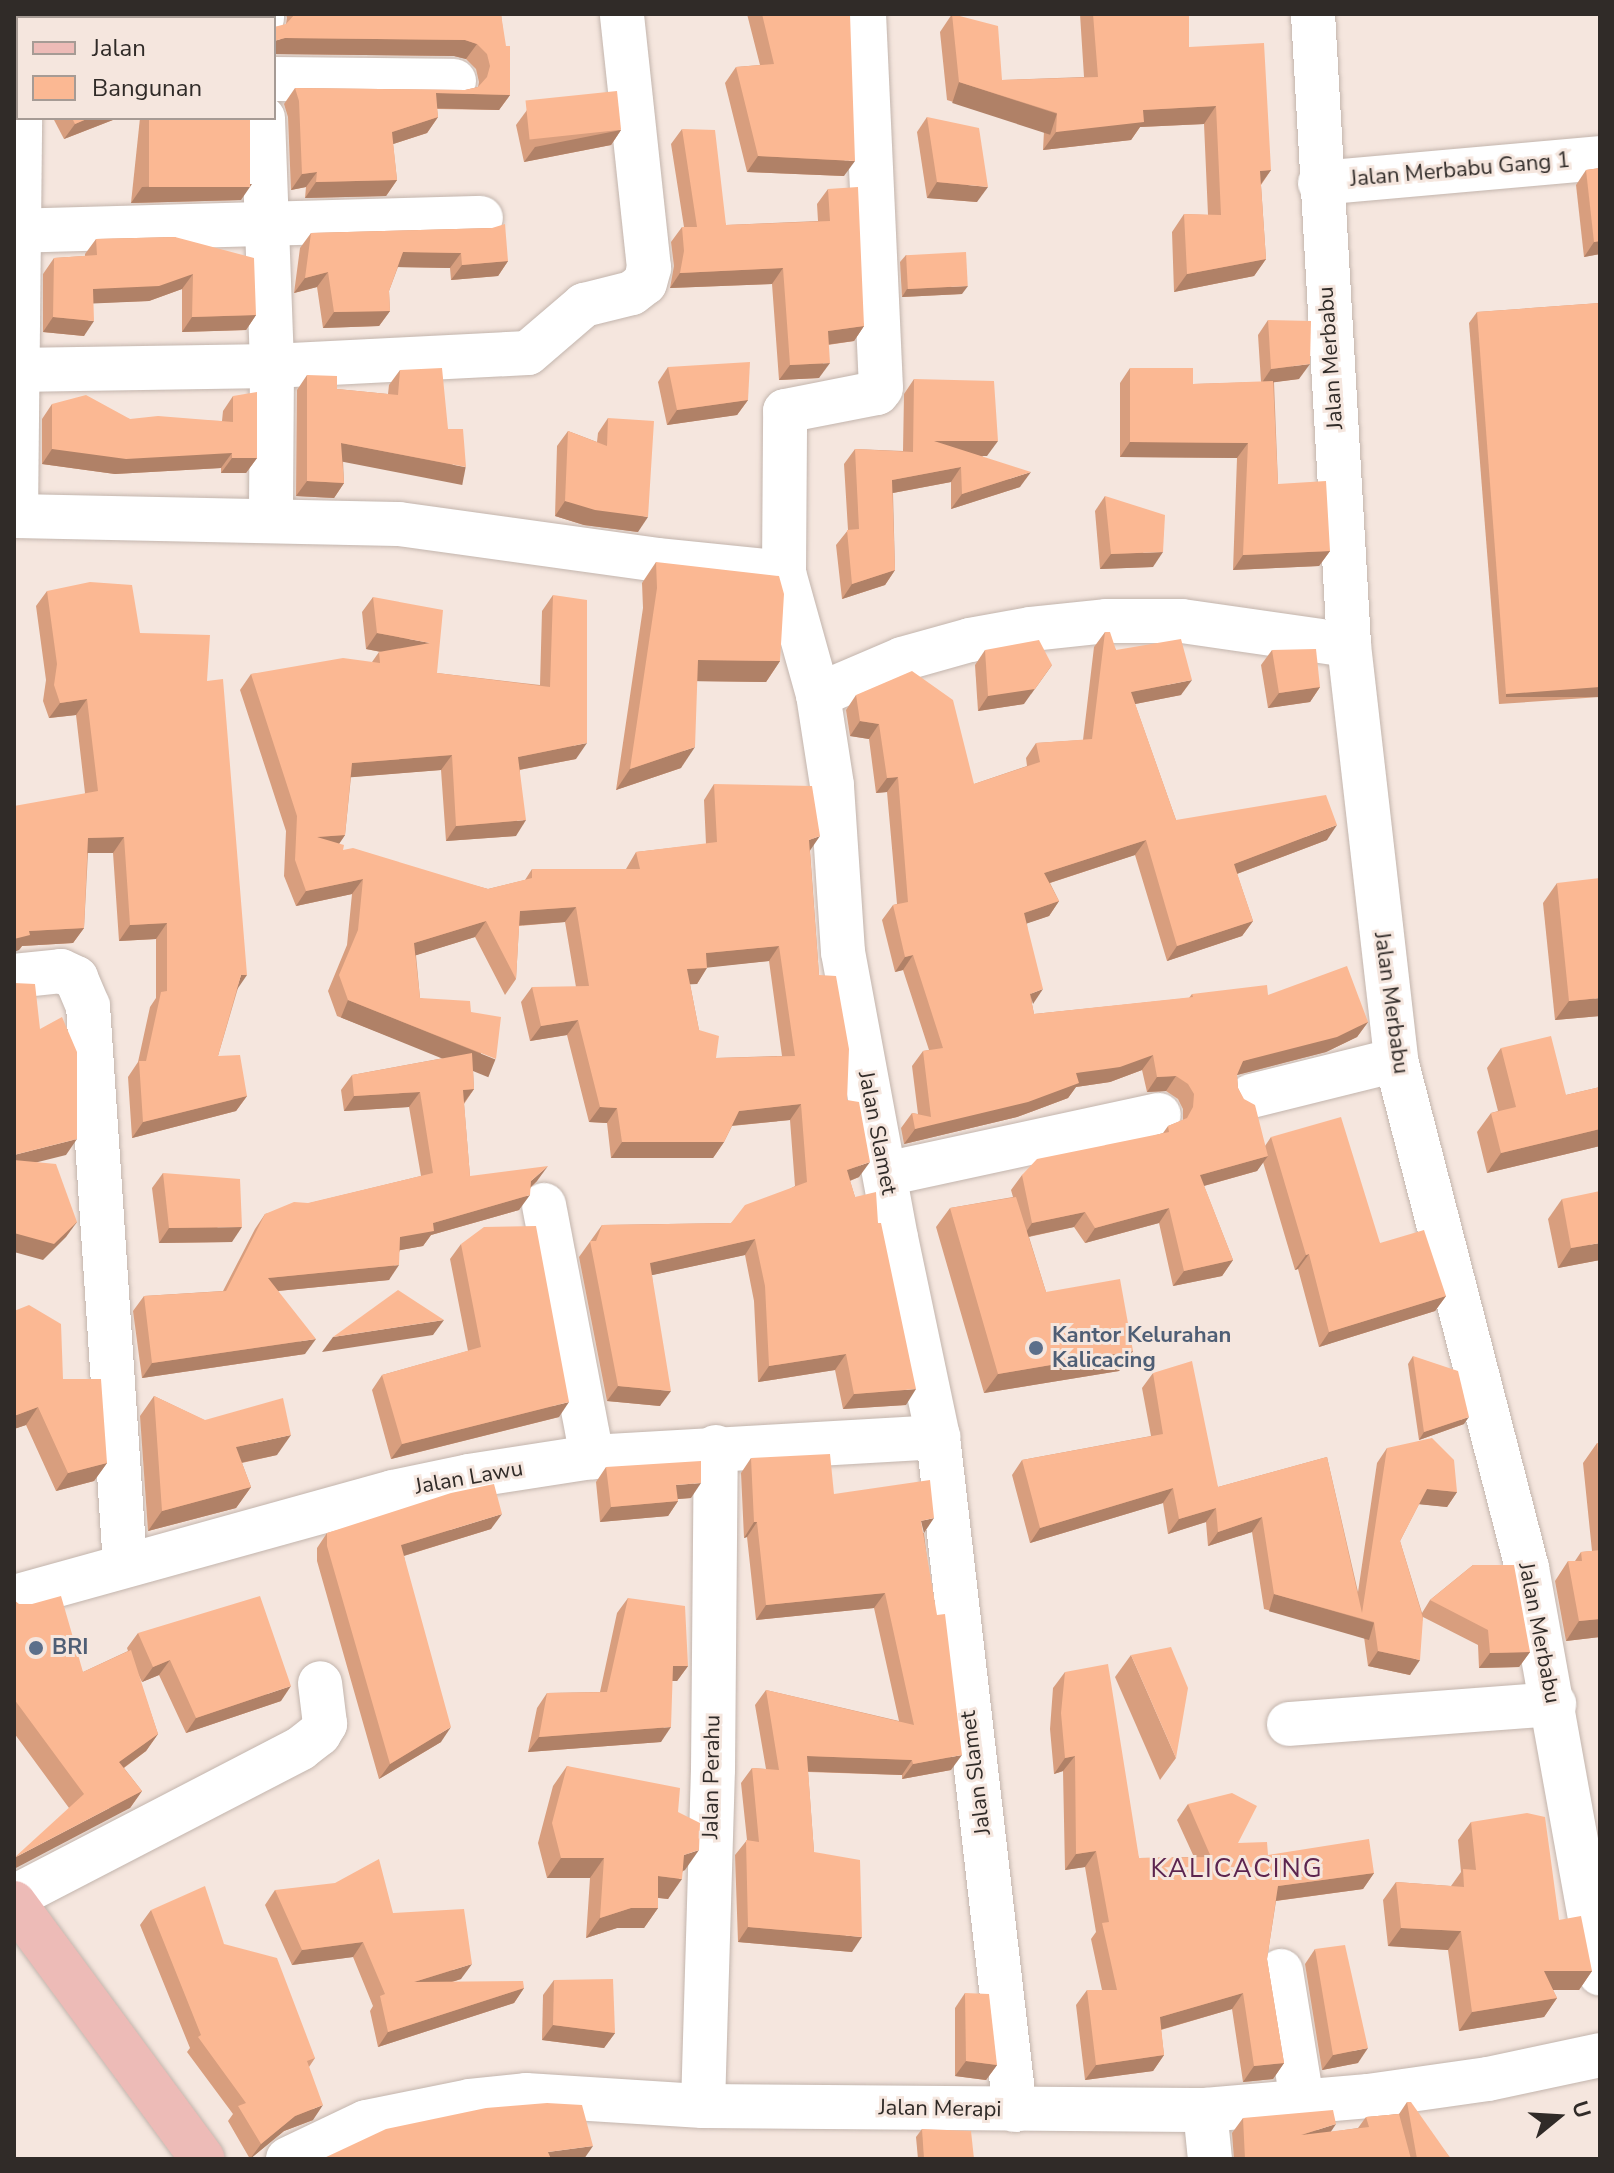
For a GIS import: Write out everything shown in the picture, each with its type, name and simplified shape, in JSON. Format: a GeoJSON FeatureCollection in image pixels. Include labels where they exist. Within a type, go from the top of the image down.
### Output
{"type":"FeatureCollection","features":[{"type":"Feature","properties":{"kind":"main road"},"geometry":{"type":"LineString","coordinates":[[14,1900],[203,2159]]}},
{"type":"Feature","properties":{"kind":"street"},"geometry":{"type":"LineString","coordinates":[[15,370],[272,366],[528,353],[584,305],[632,293],[645,283],[649,268],[622,14]]}},
{"type":"Feature","properties":{"kind":"street","name":"Jalan Slamet"},"geometry":{"type":"LineString","coordinates":[[864,14],[881,388],[877,393],[785,411],[784,573],[818,695],[832,785],[843,952],[938,1437],[1015,2110]]}},
{"type":"Feature","properties":{"kind":"street","name":"Jalan Merbabu"},"geometry":{"type":"LineString","coordinates":[[1313,14],[1320,183],[1349,645],[1396,1060],[1527,1568],[1554,1704],[1600,1973]]}},
{"type":"Feature","properties":{"kind":"street"},"geometry":{"type":"LineString","coordinates":[[276,79],[454,81]]}},
{"type":"Feature","properties":{"kind":"street"},"geometry":{"type":"LineString","coordinates":[[20,120],[16,231],[15,516],[112,521],[271,519],[438,528],[641,558],[784,573]]}},
{"type":"Feature","properties":{"kind":"street"},"geometry":{"type":"LineString","coordinates":[[263,120],[272,366],[271,519]]}},
{"type":"Feature","properties":{"kind":"street","name":"Jalan Merbabu Gang 1"},"geometry":{"type":"LineString","coordinates":[[1320,183],[1600,158]]}},
{"type":"Feature","properties":{"kind":"street"},"geometry":{"type":"LineString","coordinates":[[16,231],[481,218]]}},
{"type":"Feature","properties":{"kind":"street"},"geometry":{"type":"LineString","coordinates":[[818,695],[902,659],[1016,632],[1076,624],[1182,621],[1349,645]]}},
{"type":"Feature","properties":{"kind":"street"},"geometry":{"type":"LineString","coordinates":[[14,976],[61,971],[76,978],[88,1006],[125,1565]]}},
{"type":"Feature","properties":{"kind":"street"},"geometry":{"type":"LineString","coordinates":[[1251,1096],[1396,1060]]}},
{"type":"Feature","properties":{"kind":"street"},"geometry":{"type":"LineString","coordinates":[[885,1174],[1159,1115]]}},
{"type":"Feature","properties":{"kind":"street"},"geometry":{"type":"LineString","coordinates":[[544,1205],[592,1457]]}},
{"type":"Feature","properties":{"kind":"street","name":"Jalan Lawu"},"geometry":{"type":"LineString","coordinates":[[14,1597],[393,1492],[592,1457],[716,1447],[938,1437]]}},
{"type":"Feature","properties":{"kind":"street","name":"Jalan Perahu"},"geometry":{"type":"LineString","coordinates":[[703,2106],[716,1629],[716,1447]]}},
{"type":"Feature","properties":{"kind":"street"},"geometry":{"type":"LineString","coordinates":[[14,1900],[301,1748],[319,1734],[325,1724],[320,1683]]}},
{"type":"Feature","properties":{"kind":"street"},"geometry":{"type":"LineString","coordinates":[[1289,1724],[1554,1704]]}},
{"type":"Feature","properties":{"kind":"street"},"geometry":{"type":"LineString","coordinates":[[1281,1971],[1302,2100]]}},
{"type":"Feature","properties":{"kind":"street","name":"Jalan Merapi"},"geometry":{"type":"LineString","coordinates":[[288,2159],[366,2122],[470,2101],[526,2095],[703,2106],[1205,2110],[1368,2096],[1488,2079],[1600,2055]]}},
{"type":"Feature","properties":{"kind":"street"},"geometry":{"type":"LineString","coordinates":[[1205,2110],[1210,2159]]}},
{"type":"Feature","properties":{"kind":"building"},"geometry":{"type":"Polygon","coordinates":[[[52,14],[251,14],[251,16],[52,14]]]}},
{"type":"Feature","properties":{"kind":"building"},"geometry":{"type":"Polygon","coordinates":[[[295,14],[501,14],[506,46],[510,46],[510,95],[436,93],[438,117],[392,132],[397,180],[316,182],[317,172],[302,174],[299,101],[295,88],[465,90],[478,87],[487,77],[490,66],[487,54],[477,44],[465,40],[285,38],[276,40],[276,26],[286,24],[295,14]]]}},
{"type":"Feature","properties":{"kind":"building"},"geometry":{"type":"Polygon","coordinates":[[[762,14],[850,14],[855,161],[758,156],[736,67],[774,64],[762,14]]]}},
{"type":"Feature","properties":{"kind":"building"},"geometry":{"type":"Polygon","coordinates":[[[952,14],[998,26],[1002,80],[1098,77],[1093,14],[1189,14],[1189,47],[1264,43],[1271,170],[1260,171],[1266,259],[1187,274],[1184,214],[1221,215],[1216,106],[1143,110],[1144,122],[1056,132],[1057,113],[959,82],[952,14]]]}},
{"type":"Feature","properties":{"kind":"building"},"geometry":{"type":"Polygon","coordinates":[[[617,91],[621,130],[530,139],[526,101],[617,91]]]}},
{"type":"Feature","properties":{"kind":"building"},"geometry":{"type":"Polygon","coordinates":[[[927,117],[979,128],[988,187],[937,182],[927,117]]]}},
{"type":"Feature","properties":{"kind":"building"},"geometry":{"type":"Polygon","coordinates":[[[149,120],[250,120],[250,187],[149,187],[149,120]]]}},
{"type":"Feature","properties":{"kind":"building"},"geometry":{"type":"Polygon","coordinates":[[[682,129],[715,130],[726,225],[830,221],[828,189],[858,187],[864,326],[828,331],[830,363],[790,365],[783,268],[680,273],[684,251],[682,227],[697,227],[682,129]]]}},
{"type":"Feature","properties":{"kind":"building"},"geometry":{"type":"Polygon","coordinates":[[[1600,168],[1600,241],[1594,242],[1586,170],[1600,168]]]}},
{"type":"Feature","properties":{"kind":"building"},"geometry":{"type":"Polygon","coordinates":[[[505,224],[508,261],[462,265],[461,253],[403,252],[389,291],[390,311],[334,312],[328,272],[305,278],[311,233],[492,228],[505,224]]]}},
{"type":"Feature","properties":{"kind":"building"},"geometry":{"type":"Polygon","coordinates":[[[175,237],[254,258],[256,315],[192,317],[193,274],[159,286],[93,289],[94,321],[53,317],[54,258],[97,255],[96,239],[175,237]]]}},
{"type":"Feature","properties":{"kind":"building"},"geometry":{"type":"Polygon","coordinates":[[[966,252],[968,286],[908,289],[906,255],[966,252]]]}},
{"type":"Feature","properties":{"kind":"building"},"geometry":{"type":"Polygon","coordinates":[[[1600,303],[1600,687],[1506,694],[1477,312],[1600,303]]]}},
{"type":"Feature","properties":{"kind":"building"},"geometry":{"type":"Polygon","coordinates":[[[1268,320],[1311,321],[1310,364],[1271,369],[1268,320]]]}},
{"type":"Feature","properties":{"kind":"building"},"geometry":{"type":"Polygon","coordinates":[[[750,362],[748,400],[677,410],[668,367],[750,362]]]}},
{"type":"Feature","properties":{"kind":"building"},"geometry":{"type":"Polygon","coordinates":[[[442,368],[448,429],[463,429],[466,467],[341,443],[344,483],[307,481],[307,375],[337,376],[337,389],[398,395],[400,370],[442,368]]]}},
{"type":"Feature","properties":{"kind":"building"},"geometry":{"type":"Polygon","coordinates":[[[1130,368],[1193,368],[1193,384],[1273,381],[1278,484],[1326,481],[1330,551],[1243,555],[1248,443],[1130,442],[1130,368]]]}},
{"type":"Feature","properties":{"kind":"building"},"geometry":{"type":"Polygon","coordinates":[[[914,379],[994,381],[998,441],[934,441],[1031,472],[962,494],[961,467],[892,480],[895,570],[852,584],[847,530],[859,529],[855,449],[913,452],[914,379]]]}},
{"type":"Feature","properties":{"kind":"building"},"geometry":{"type":"Polygon","coordinates":[[[257,392],[257,458],[232,458],[232,453],[126,459],[52,449],[52,404],[86,395],[130,419],[158,416],[233,422],[233,396],[257,392]]]}},
{"type":"Feature","properties":{"kind":"building"},"geometry":{"type":"Polygon","coordinates":[[[608,418],[654,421],[648,517],[595,510],[565,501],[568,431],[607,446],[608,418]]]}},
{"type":"Feature","properties":{"kind":"building"},"geometry":{"type":"Polygon","coordinates":[[[1105,496],[1165,515],[1163,552],[1111,554],[1105,496]]]}},
{"type":"Feature","properties":{"kind":"building"},"geometry":{"type":"Polygon","coordinates":[[[656,562],[779,576],[784,594],[780,661],[698,660],[695,747],[630,769],[657,588],[656,562]]]}},
{"type":"Feature","properties":{"kind":"building"},"geometry":{"type":"Polygon","coordinates":[[[90,582],[132,585],[140,633],[210,635],[207,681],[223,679],[247,975],[241,975],[218,1056],[240,1055],[247,1096],[143,1122],[139,1061],[146,1061],[161,992],[167,991],[167,923],[130,925],[124,837],[88,838],[84,928],[29,931],[30,935],[14,939],[14,806],[98,791],[87,699],[60,703],[54,685],[57,664],[47,591],[90,582]]]}},
{"type":"Feature","properties":{"kind":"building"},"geometry":{"type":"Polygon","coordinates":[[[553,595],[587,600],[587,743],[518,757],[526,820],[456,826],[452,755],[352,763],[345,835],[317,837],[344,845],[343,850],[353,848],[488,889],[532,878],[532,869],[640,869],[636,852],[717,842],[714,784],[812,786],[820,836],[809,840],[819,975],[836,976],[849,1049],[847,1100],[859,1102],[870,1162],[847,1170],[855,1197],[876,1192],[878,1223],[881,1223],[916,1389],[854,1394],[846,1354],[769,1366],[765,1286],[755,1239],[650,1263],[671,1391],[618,1386],[590,1241],[596,1241],[602,1225],[731,1223],[745,1205],[807,1182],[801,1104],[739,1111],[724,1142],[622,1142],[617,1108],[600,1107],[578,1020],[541,1026],[532,987],[589,986],[576,907],[520,911],[516,979],[486,921],[414,943],[420,998],[470,1001],[471,1012],[501,1017],[496,1059],[348,1000],[339,975],[358,930],[363,879],[306,891],[295,860],[297,816],[251,674],[343,658],[380,663],[379,652],[430,643],[377,633],[373,597],[443,610],[437,673],[550,687],[553,595]],[[779,946],[706,953],[707,968],[687,969],[699,1030],[719,1036],[716,1058],[795,1056],[779,946]]]}},
{"type":"Feature","properties":{"kind":"building"},"geometry":{"type":"Polygon","coordinates":[[[1105,632],[1110,632],[1116,650],[1181,639],[1192,680],[1131,692],[1176,820],[1326,795],[1337,825],[1234,864],[1253,921],[1177,946],[1146,840],[1044,873],[1059,901],[1024,913],[1043,989],[1030,994],[1034,1014],[1193,997],[1192,994],[1267,985],[1268,995],[1347,966],[1368,1022],[1337,1037],[1243,1061],[1237,1075],[1238,1088],[1244,1099],[1255,1105],[1268,1156],[1200,1175],[1233,1260],[1184,1271],[1169,1208],[1095,1228],[1085,1212],[1032,1223],[1022,1175],[1037,1159],[1169,1132],[1168,1126],[1187,1118],[1193,1107],[1194,1094],[1188,1084],[1176,1076],[1157,1077],[1153,1055],[1120,1067],[1076,1073],[1079,1083],[1028,1102],[915,1129],[912,1113],[931,1117],[923,1051],[943,1048],[913,955],[905,957],[893,905],[908,902],[898,777],[887,778],[879,724],[860,721],[856,695],[912,671],[953,700],[974,784],[1040,762],[1036,743],[1092,739],[1105,632]]]}},
{"type":"Feature","properties":{"kind":"building"},"geometry":{"type":"Polygon","coordinates":[[[1039,640],[1052,665],[1035,689],[988,696],[985,650],[1039,640]]]}},
{"type":"Feature","properties":{"kind":"building"},"geometry":{"type":"Polygon","coordinates":[[[1316,649],[1320,687],[1279,693],[1272,650],[1316,649]]]}},
{"type":"Feature","properties":{"kind":"building"},"geometry":{"type":"Polygon","coordinates":[[[1600,878],[1600,998],[1569,1001],[1557,883],[1600,878]]]}},
{"type":"Feature","properties":{"kind":"building"},"geometry":{"type":"Polygon","coordinates":[[[14,983],[35,984],[40,1029],[62,1017],[77,1052],[77,1139],[14,1155],[14,983]]]}},
{"type":"Feature","properties":{"kind":"building"},"geometry":{"type":"Polygon","coordinates":[[[1551,1036],[1566,1095],[1600,1087],[1600,1129],[1501,1153],[1491,1113],[1516,1107],[1501,1048],[1551,1036]]]}},
{"type":"Feature","properties":{"kind":"building"},"geometry":{"type":"Polygon","coordinates":[[[472,1053],[474,1089],[463,1090],[470,1176],[548,1166],[531,1181],[530,1195],[433,1223],[434,1231],[400,1237],[399,1265],[268,1278],[316,1339],[152,1363],[144,1296],[226,1291],[265,1214],[294,1202],[308,1203],[433,1173],[420,1092],[354,1096],[352,1075],[472,1053]]]}},
{"type":"Feature","properties":{"kind":"building"},"geometry":{"type":"Polygon","coordinates":[[[1341,1117],[1380,1243],[1424,1230],[1446,1296],[1329,1332],[1309,1254],[1306,1255],[1271,1137],[1341,1117]]]}},
{"type":"Feature","properties":{"kind":"building"},"geometry":{"type":"Polygon","coordinates":[[[14,1160],[56,1164],[77,1222],[54,1244],[14,1233],[14,1160]]]}},
{"type":"Feature","properties":{"kind":"building"},"geometry":{"type":"Polygon","coordinates":[[[163,1173],[240,1179],[242,1227],[169,1228],[163,1173]]]}},
{"type":"Feature","properties":{"kind":"building"},"geometry":{"type":"Polygon","coordinates":[[[1600,1191],[1600,1243],[1571,1248],[1562,1199],[1600,1191]]]}},
{"type":"Feature","properties":{"kind":"building"},"geometry":{"type":"Polygon","coordinates":[[[1016,1197],[1046,1292],[1120,1279],[1133,1351],[998,1374],[950,1208],[1016,1197]]]}},
{"type":"Feature","properties":{"kind":"building"},"geometry":{"type":"Polygon","coordinates":[[[536,1226],[569,1402],[402,1444],[382,1375],[481,1347],[461,1244],[484,1227],[536,1226]]]}},
{"type":"Feature","properties":{"kind":"building"},"geometry":{"type":"Polygon","coordinates":[[[398,1290],[444,1320],[333,1337],[398,1290]]]}},
{"type":"Feature","properties":{"kind":"building"},"geometry":{"type":"Polygon","coordinates":[[[29,1305],[61,1324],[63,1379],[101,1379],[107,1463],[68,1473],[38,1407],[14,1416],[14,1311],[29,1305]]]}},
{"type":"Feature","properties":{"kind":"building"},"geometry":{"type":"Polygon","coordinates":[[[1413,1356],[1458,1371],[1469,1417],[1424,1432],[1413,1356]]]}},
{"type":"Feature","properties":{"kind":"building"},"geometry":{"type":"Polygon","coordinates":[[[1192,1361],[1218,1487],[1327,1457],[1362,1613],[1387,1448],[1432,1438],[1454,1460],[1457,1492],[1427,1489],[1400,1541],[1423,1618],[1420,1660],[1378,1651],[1374,1622],[1274,1594],[1262,1517],[1218,1532],[1216,1508],[1179,1519],[1173,1488],[1040,1528],[1022,1460],[1163,1434],[1153,1373],[1192,1361]]]}},
{"type":"Feature","properties":{"kind":"building"},"geometry":{"type":"Polygon","coordinates":[[[154,1396],[205,1420],[283,1398],[291,1435],[236,1447],[251,1487],[162,1511],[154,1396]]]}},
{"type":"Feature","properties":{"kind":"building"},"geometry":{"type":"Polygon","coordinates":[[[1597,1443],[1600,1443],[1600,1472],[1597,1443]]]}},
{"type":"Feature","properties":{"kind":"building"},"geometry":{"type":"Polygon","coordinates":[[[830,1454],[834,1494],[930,1480],[934,1518],[921,1521],[937,1615],[945,1614],[962,1755],[913,1764],[912,1760],[807,1756],[814,1852],[860,1860],[862,1937],[748,1927],[746,1840],[759,1842],[752,1768],[779,1770],[766,1690],[914,1725],[885,1593],[766,1605],[757,1522],[754,1522],[751,1458],[830,1454]]]}},
{"type":"Feature","properties":{"kind":"building"},"geometry":{"type":"Polygon","coordinates":[[[701,1461],[701,1483],[676,1485],[678,1501],[611,1507],[606,1467],[701,1461]]]}},
{"type":"Feature","properties":{"kind":"building"},"geometry":{"type":"Polygon","coordinates":[[[494,1484],[502,1514],[401,1545],[451,1727],[390,1764],[327,1546],[327,1533],[451,1493],[494,1484]]]}},
{"type":"Feature","properties":{"kind":"building"},"geometry":{"type":"Polygon","coordinates":[[[1600,1550],[1600,1619],[1579,1621],[1568,1561],[1582,1561],[1581,1552],[1600,1550]]]}},
{"type":"Feature","properties":{"kind":"building"},"geometry":{"type":"Polygon","coordinates":[[[1473,1565],[1514,1565],[1530,1652],[1490,1653],[1488,1630],[1430,1600],[1473,1565]]]}},
{"type":"Feature","properties":{"kind":"building"},"geometry":{"type":"Polygon","coordinates":[[[61,1596],[83,1672],[131,1650],[158,1734],[119,1762],[142,1791],[14,1858],[84,1794],[14,1699],[14,1600],[19,1604],[32,1604],[61,1596]]]}},
{"type":"Feature","properties":{"kind":"building"},"geometry":{"type":"Polygon","coordinates":[[[260,1596],[291,1686],[196,1718],[170,1660],[153,1667],[138,1633],[260,1596]]]}},
{"type":"Feature","properties":{"kind":"building"},"geometry":{"type":"Polygon","coordinates":[[[628,1598],[685,1606],[688,1666],[673,1666],[671,1727],[539,1737],[547,1693],[607,1692],[628,1598]]]}},
{"type":"Feature","properties":{"kind":"building"},"geometry":{"type":"Polygon","coordinates":[[[1171,1647],[1188,1688],[1176,1758],[1131,1655],[1171,1647]]]}},
{"type":"Feature","properties":{"kind":"building"},"geometry":{"type":"Polygon","coordinates":[[[1108,1664],[1139,1858],[1211,1857],[1188,1804],[1232,1793],[1257,1806],[1238,1843],[1267,1842],[1268,1855],[1369,1839],[1374,1873],[1278,1886],[1267,1959],[1284,2063],[1254,2066],[1243,1993],[1160,2017],[1164,2055],[1096,2065],[1087,1990],[1117,1990],[1102,1923],[1109,1922],[1096,1851],[1076,1854],[1075,1756],[1065,1758],[1061,1713],[1065,1672],[1108,1664]]]}},
{"type":"Feature","properties":{"kind":"building"},"geometry":{"type":"Polygon","coordinates":[[[567,1766],[680,1788],[678,1812],[700,1823],[699,1850],[684,1855],[682,1879],[658,1876],[658,1908],[631,1908],[600,1918],[604,1858],[561,1858],[552,1823],[567,1766]]]}},
{"type":"Feature","properties":{"kind":"building"},"geometry":{"type":"Polygon","coordinates":[[[1527,1813],[1545,1817],[1559,1920],[1581,1916],[1592,1971],[1544,1971],[1557,1998],[1472,2012],[1461,1931],[1401,1928],[1396,1882],[1464,1887],[1463,1869],[1476,1870],[1471,1822],[1527,1813]]]}},
{"type":"Feature","properties":{"kind":"building"},"geometry":{"type":"Polygon","coordinates":[[[379,1859],[393,1913],[464,1909],[472,1964],[414,1982],[523,1981],[524,1988],[388,2032],[380,1996],[385,1994],[363,1942],[302,1950],[275,1890],[335,1883],[379,1859]]]}},
{"type":"Feature","properties":{"kind":"building"},"geometry":{"type":"Polygon","coordinates":[[[205,1886],[224,1944],[277,1958],[315,2058],[307,2061],[323,2105],[295,2116],[261,2144],[238,2106],[246,2103],[198,2037],[201,2035],[151,1910],[205,1886]]]}},
{"type":"Feature","properties":{"kind":"building"},"geometry":{"type":"Polygon","coordinates":[[[1345,1945],[1368,2048],[1333,2055],[1315,1949],[1345,1945]]]}},
{"type":"Feature","properties":{"kind":"building"},"geometry":{"type":"Polygon","coordinates":[[[613,1979],[615,2033],[553,2025],[554,1980],[613,1979]]]}},
{"type":"Feature","properties":{"kind":"building"},"geometry":{"type":"Polygon","coordinates":[[[965,1993],[989,1994],[997,2065],[966,2061],[965,1993]]]}},
{"type":"Feature","properties":{"kind":"building"},"geometry":{"type":"Polygon","coordinates":[[[1407,2102],[1411,2102],[1451,2159],[1417,2159],[1407,2102]]]}},
{"type":"Feature","properties":{"kind":"building"},"geometry":{"type":"Polygon","coordinates":[[[547,2103],[582,2105],[593,2146],[548,2152],[551,2159],[322,2159],[386,2129],[486,2108],[547,2103]]]}},
{"type":"Feature","properties":{"kind":"building"},"geometry":{"type":"Polygon","coordinates":[[[1333,2110],[1336,2124],[1301,2135],[1369,2127],[1366,2117],[1399,2114],[1411,2159],[1245,2159],[1243,2118],[1333,2110]]]}},
{"type":"Feature","properties":{"kind":"building"},"geometry":{"type":"Polygon","coordinates":[[[922,2129],[971,2131],[974,2159],[924,2159],[922,2129]]]}},
{"type":"Feature","properties":{"kind":"place","name":"Kantor Kelurahan Kalicacing"},"geometry":{"type":"Point","coordinates":[1036,1348]}},
{"type":"Feature","properties":{"kind":"place","name":"BRI"},"geometry":{"type":"Point","coordinates":[36,1648]}},
{"type":"Feature","properties":{"kind":"district","name":"KALICACING"},"geometry":{"type":"Point","coordinates":[1237,1869]}}]}
